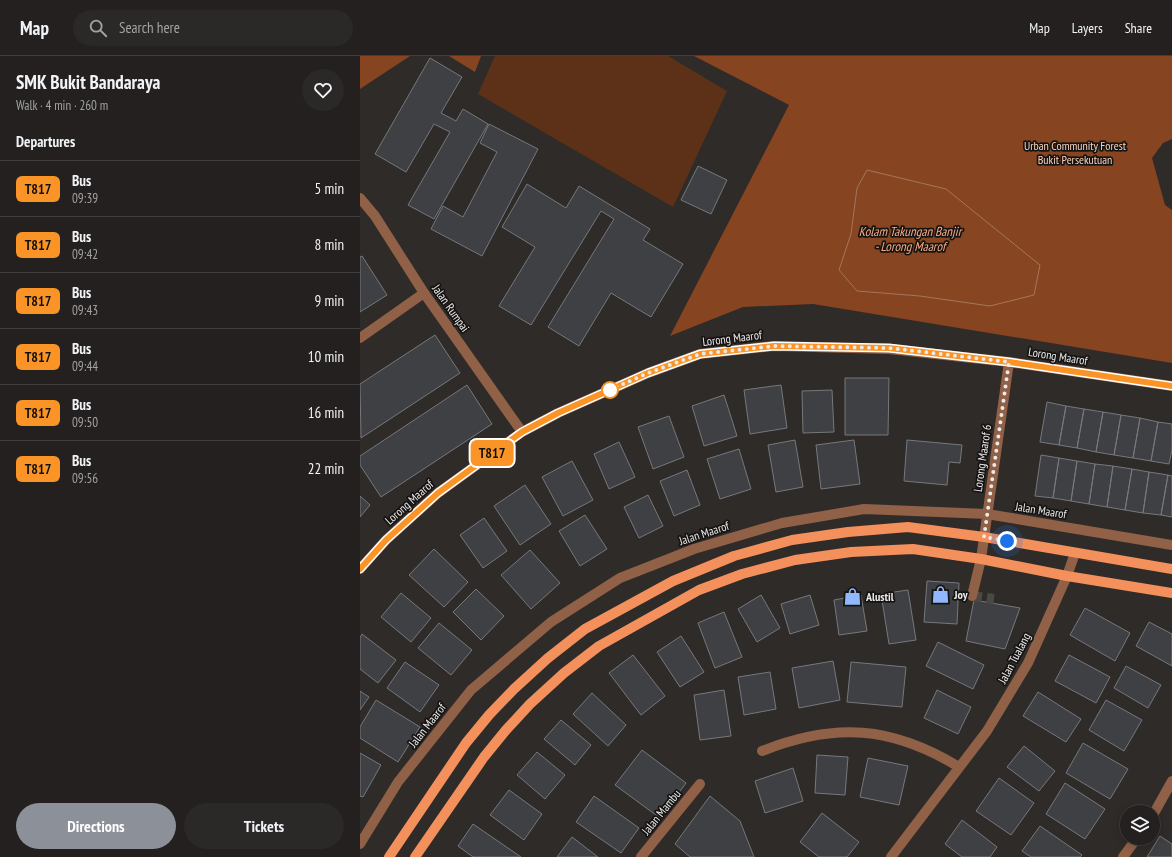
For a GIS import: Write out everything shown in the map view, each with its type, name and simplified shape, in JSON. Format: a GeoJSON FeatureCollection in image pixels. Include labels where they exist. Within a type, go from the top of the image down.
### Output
{"type":"FeatureCollection","features":[{"type":"Feature","properties":{"kind":"main road"},"geometry":{"type":"LineString","coordinates":[[389,857],[466,743],[489,715],[514,689],[548,658],[585,629],[673,581],[734,556],[792,540],[848,532],[908,527],[984,537],[1172,569]]}},
{"type":"Feature","properties":{"kind":"main road"},"geometry":{"type":"LineString","coordinates":[[415,857],[484,757],[530,704],[564,673],[599,646],[699,590],[742,574],[795,560],[851,552],[913,548],[981,559],[1067,576],[1172,593]]}},
{"type":"Feature","properties":{"kind":"street","name":"Jalan Rumpai"},"geometry":{"type":"LineString","coordinates":[[360,198],[375,216],[424,293],[522,432]]}},
{"type":"Feature","properties":{"kind":"street"},"geometry":{"type":"LineString","coordinates":[[360,338],[424,293]]}},
{"type":"Feature","properties":{"kind":"street","name":"Lorong Maarof"},"geometry":{"type":"LineString","coordinates":[[360,569],[386,540],[438,493],[522,432],[558,413],[648,373],[700,354],[774,346],[889,348],[1009,362],[1172,386]]}},
{"type":"Feature","properties":{"kind":"street","name":"Lorong Maarof 6"},"geometry":{"type":"LineString","coordinates":[[972,596],[981,559],[1009,362]]}},
{"type":"Feature","properties":{"kind":"street","name":"Jalan Maarof"},"geometry":{"type":"LineString","coordinates":[[360,844],[398,782],[471,690],[551,622],[620,578],[694,549],[789,521],[864,509],[987,514],[1172,545]]}},
{"type":"Feature","properties":{"kind":"street","name":"Jalan Tualang"},"geometry":{"type":"LineString","coordinates":[[891,857],[987,731],[1028,663],[1067,576],[1075,553]]}},
{"type":"Feature","properties":{"kind":"street"},"geometry":{"type":"LineString","coordinates":[[762,751],[806,736],[844,732],[874,734],[897,738],[919,746],[959,767]]}},
{"type":"Feature","properties":{"kind":"street"},"geometry":{"type":"LineString","coordinates":[[1159,805],[1172,781]]}},
{"type":"Feature","properties":{"kind":"street","name":"Jalan Mambu"},"geometry":{"type":"LineString","coordinates":[[641,857],[700,784]]}},
{"type":"Feature","properties":{"kind":"street"},"geometry":{"type":"LineString","coordinates":[[1123,857],[1132,845]]}},
{"type":"Feature","properties":{"kind":"shaded area"},"geometry":{"type":"Polygon","coordinates":[[[495,56],[668,56],[727,91],[673,207],[478,94],[495,56]]]}},
{"type":"Feature","properties":{"kind":"green space"},"geometry":{"type":"Polygon","coordinates":[[[360,56],[410,56],[360,89],[360,56]]]}},
{"type":"Feature","properties":{"kind":"green space"},"geometry":{"type":"Polygon","coordinates":[[[449,56],[481,56],[475,72],[449,56]]]}},
{"type":"Feature","properties":{"kind":"green space","name":"Urban Community Forest Bukit Persekutuan"},"geometry":{"type":"Polygon","coordinates":[[[694,56],[1172,56],[1172,139],[1163,143],[1152,158],[1165,205],[1172,210],[1172,363],[813,304],[743,307],[670,336],[789,105],[694,56]],[[857,188],[851,234],[839,270],[857,291],[920,296],[857,188]]]}},
{"type":"Feature","properties":{"kind":"water","name":"Kolam Takungan Banjir - Lorong Maarof"},"geometry":{"type":"Polygon","coordinates":[[[867,170],[946,189],[1040,265],[1034,295],[990,306],[920,296],[857,291],[839,270],[851,234],[857,188],[867,170]]]}},
{"type":"Feature","properties":{"kind":"building"},"geometry":{"type":"Polygon","coordinates":[[[430,58],[462,77],[441,113],[456,121],[463,109],[488,124],[434,219],[408,205],[450,132],[434,124],[406,172],[375,154],[430,58]]]}},
{"type":"Feature","properties":{"kind":"building"},"geometry":{"type":"Polygon","coordinates":[[[489,124],[538,149],[482,256],[431,229],[443,206],[463,217],[497,152],[480,143],[489,124]]]}},
{"type":"Feature","properties":{"kind":"building"},"geometry":{"type":"Polygon","coordinates":[[[698,166],[727,180],[711,214],[681,200],[698,166]]]}},
{"type":"Feature","properties":{"kind":"building"},"geometry":{"type":"Polygon","coordinates":[[[527,184],[566,208],[579,186],[650,229],[643,240],[683,264],[651,317],[611,293],[579,346],[548,327],[614,219],[601,211],[531,325],[499,306],[535,247],[502,227],[527,184]]]}},
{"type":"Feature","properties":{"kind":"building"},"geometry":{"type":"Polygon","coordinates":[[[362,256],[387,295],[360,312],[360,257],[362,256]]]}},
{"type":"Feature","properties":{"kind":"building"},"geometry":{"type":"Polygon","coordinates":[[[435,335],[460,373],[361,438],[360,384],[435,335]]]}},
{"type":"Feature","properties":{"kind":"building"},"geometry":{"type":"Polygon","coordinates":[[[845,378],[889,378],[888,435],[845,435],[845,378]]]}},
{"type":"Feature","properties":{"kind":"building"},"geometry":{"type":"Polygon","coordinates":[[[467,385],[492,424],[381,497],[360,465],[360,456],[467,385]]]}},
{"type":"Feature","properties":{"kind":"building"},"geometry":{"type":"Polygon","coordinates":[[[781,385],[787,428],[750,434],[744,390],[781,385]]]}},
{"type":"Feature","properties":{"kind":"building"},"geometry":{"type":"Polygon","coordinates":[[[832,390],[834,432],[803,433],[802,391],[832,390]]]}},
{"type":"Feature","properties":{"kind":"building"},"geometry":{"type":"Polygon","coordinates":[[[724,395],[737,436],[704,446],[692,406],[724,395]]]}},
{"type":"Feature","properties":{"kind":"building"},"geometry":{"type":"Polygon","coordinates":[[[1047,402],[1066,406],[1059,445],[1040,442],[1047,402]]]}},
{"type":"Feature","properties":{"kind":"building"},"geometry":{"type":"Polygon","coordinates":[[[1066,406],[1084,409],[1077,448],[1059,445],[1066,406]]]}},
{"type":"Feature","properties":{"kind":"building"},"geometry":{"type":"Polygon","coordinates":[[[1084,409],[1103,412],[1096,452],[1077,448],[1084,409]]]}},
{"type":"Feature","properties":{"kind":"building"},"geometry":{"type":"Polygon","coordinates":[[[1103,412],[1121,415],[1114,455],[1096,452],[1103,412]]]}},
{"type":"Feature","properties":{"kind":"building"},"geometry":{"type":"Polygon","coordinates":[[[1121,415],[1140,418],[1133,458],[1114,455],[1121,415]]]}},
{"type":"Feature","properties":{"kind":"building"},"geometry":{"type":"Polygon","coordinates":[[[669,416],[684,457],[653,469],[638,427],[669,416]]]}},
{"type":"Feature","properties":{"kind":"building"},"geometry":{"type":"Polygon","coordinates":[[[1140,418],[1158,422],[1151,461],[1133,458],[1140,418]]]}},
{"type":"Feature","properties":{"kind":"building"},"geometry":{"type":"Polygon","coordinates":[[[1158,422],[1172,424],[1172,450],[1169,464],[1151,461],[1158,422]]]}},
{"type":"Feature","properties":{"kind":"building"},"geometry":{"type":"Polygon","coordinates":[[[795,440],[803,487],[776,492],[768,445],[795,440]]]}},
{"type":"Feature","properties":{"kind":"building"},"geometry":{"type":"Polygon","coordinates":[[[854,440],[860,484],[821,489],[816,445],[854,440]]]}},
{"type":"Feature","properties":{"kind":"building"},"geometry":{"type":"Polygon","coordinates":[[[907,440],[962,445],[960,463],[949,462],[947,485],[904,481],[907,440]]]}},
{"type":"Feature","properties":{"kind":"building"},"geometry":{"type":"Polygon","coordinates":[[[619,442],[635,477],[609,489],[594,454],[619,442]]]}},
{"type":"Feature","properties":{"kind":"building"},"geometry":{"type":"Polygon","coordinates":[[[739,449],[751,489],[720,499],[707,459],[739,449]]]}},
{"type":"Feature","properties":{"kind":"building"},"geometry":{"type":"Polygon","coordinates":[[[1041,455],[1059,458],[1053,498],[1035,496],[1041,455]]]}},
{"type":"Feature","properties":{"kind":"building"},"geometry":{"type":"Polygon","coordinates":[[[1059,458],[1077,461],[1071,501],[1053,498],[1059,458]]]}},
{"type":"Feature","properties":{"kind":"building"},"geometry":{"type":"Polygon","coordinates":[[[572,461],[593,500],[563,516],[542,477],[572,461]]]}},
{"type":"Feature","properties":{"kind":"building"},"geometry":{"type":"Polygon","coordinates":[[[1077,461],[1095,464],[1089,504],[1071,501],[1077,461]]]}},
{"type":"Feature","properties":{"kind":"building"},"geometry":{"type":"Polygon","coordinates":[[[1095,464],[1113,466],[1107,507],[1089,504],[1095,464]]]}},
{"type":"Feature","properties":{"kind":"building"},"geometry":{"type":"Polygon","coordinates":[[[1113,466],[1132,469],[1125,510],[1107,507],[1113,466]]]}},
{"type":"Feature","properties":{"kind":"building"},"geometry":{"type":"Polygon","coordinates":[[[1132,469],[1149,472],[1143,513],[1125,510],[1132,469]]]}},
{"type":"Feature","properties":{"kind":"building"},"geometry":{"type":"Polygon","coordinates":[[[687,470],[700,505],[674,516],[660,481],[687,470]]]}},
{"type":"Feature","properties":{"kind":"building"},"geometry":{"type":"Polygon","coordinates":[[[1149,472],[1168,475],[1161,515],[1143,513],[1149,472]]]}},
{"type":"Feature","properties":{"kind":"building"},"geometry":{"type":"Polygon","coordinates":[[[1168,475],[1172,476],[1172,517],[1161,515],[1168,475]]]}},
{"type":"Feature","properties":{"kind":"building"},"geometry":{"type":"Polygon","coordinates":[[[525,485],[551,524],[520,545],[494,506],[525,485]]]}},
{"type":"Feature","properties":{"kind":"building"},"geometry":{"type":"Polygon","coordinates":[[[648,495],[663,526],[639,538],[624,507],[648,495]]]}},
{"type":"Feature","properties":{"kind":"building"},"geometry":{"type":"Polygon","coordinates":[[[360,496],[370,505],[360,517],[360,496]]]}},
{"type":"Feature","properties":{"kind":"building"},"geometry":{"type":"Polygon","coordinates":[[[585,515],[607,549],[580,566],[559,531],[585,515]]]}},
{"type":"Feature","properties":{"kind":"building"},"geometry":{"type":"Polygon","coordinates":[[[484,518],[507,551],[483,568],[460,535],[484,518]]]}},
{"type":"Feature","properties":{"kind":"building"},"geometry":{"type":"Polygon","coordinates":[[[434,549],[468,582],[444,607],[409,575],[434,549]]]}},
{"type":"Feature","properties":{"kind":"building"},"geometry":{"type":"Polygon","coordinates":[[[530,550],[560,583],[531,609],[501,575],[530,550]]]}},
{"type":"Feature","properties":{"kind":"building"},"geometry":{"type":"Polygon","coordinates":[[[927,581],[959,583],[957,624],[924,622],[927,581]]]}},
{"type":"Feature","properties":{"kind":"building"},"geometry":{"type":"Polygon","coordinates":[[[476,589],[504,616],[481,640],[453,612],[476,589]]]}},
{"type":"Feature","properties":{"kind":"building"},"geometry":{"type":"Polygon","coordinates":[[[908,590],[916,640],[889,644],[881,594],[908,590]]]}},
{"type":"Feature","properties":{"kind":"building"},"geometry":{"type":"Polygon","coordinates":[[[401,593],[431,618],[411,642],[381,617],[401,593]]]}},
{"type":"Feature","properties":{"kind":"building"},"geometry":{"type":"Polygon","coordinates":[[[761,595],[780,628],[757,642],[738,609],[761,595]]]}},
{"type":"Feature","properties":{"kind":"building"},"geometry":{"type":"Polygon","coordinates":[[[810,595],[819,625],[790,634],[781,604],[810,595]]]}},
{"type":"Feature","properties":{"kind":"building"},"geometry":{"type":"Polygon","coordinates":[[[861,595],[867,631],[839,635],[834,600],[861,595]]]}},
{"type":"Feature","properties":{"kind":"building"},"geometry":{"type":"Polygon","coordinates":[[[974,600],[1020,608],[1005,649],[966,641],[974,600]]]}},
{"type":"Feature","properties":{"kind":"building"},"geometry":{"type":"Polygon","coordinates":[[[1085,608],[1130,633],[1115,661],[1070,635],[1085,608]]]}},
{"type":"Feature","properties":{"kind":"building"},"geometry":{"type":"Polygon","coordinates":[[[724,612],[742,657],[715,668],[698,623],[724,612]]]}},
{"type":"Feature","properties":{"kind":"building"},"geometry":{"type":"Polygon","coordinates":[[[1149,622],[1172,634],[1172,666],[1136,646],[1149,622]]]}},
{"type":"Feature","properties":{"kind":"building"},"geometry":{"type":"Polygon","coordinates":[[[439,623],[472,650],[451,675],[418,648],[439,623]]]}},
{"type":"Feature","properties":{"kind":"building"},"geometry":{"type":"Polygon","coordinates":[[[362,634],[396,660],[378,683],[360,669],[360,638],[362,634]]]}},
{"type":"Feature","properties":{"kind":"building"},"geometry":{"type":"Polygon","coordinates":[[[681,636],[704,672],[680,687],[657,652],[681,636]]]}},
{"type":"Feature","properties":{"kind":"building"},"geometry":{"type":"Polygon","coordinates":[[[938,642],[984,665],[973,689],[926,666],[938,642]]]}},
{"type":"Feature","properties":{"kind":"building"},"geometry":{"type":"Polygon","coordinates":[[[633,655],[665,696],[641,715],[609,673],[633,655]]]}},
{"type":"Feature","properties":{"kind":"building"},"geometry":{"type":"Polygon","coordinates":[[[1069,655],[1110,677],[1096,703],[1055,681],[1069,655]]]}},
{"type":"Feature","properties":{"kind":"building"},"geometry":{"type":"Polygon","coordinates":[[[833,661],[840,700],[799,708],[792,668],[833,661]]]}},
{"type":"Feature","properties":{"kind":"building"},"geometry":{"type":"Polygon","coordinates":[[[405,662],[439,685],[420,712],[387,688],[405,662]]]}},
{"type":"Feature","properties":{"kind":"building"},"geometry":{"type":"Polygon","coordinates":[[[851,662],[906,667],[902,707],[847,702],[851,662]]]}},
{"type":"Feature","properties":{"kind":"building"},"geometry":{"type":"Polygon","coordinates":[[[1126,666],[1161,685],[1148,708],[1114,688],[1126,666]]]}},
{"type":"Feature","properties":{"kind":"building"},"geometry":{"type":"Polygon","coordinates":[[[770,672],[776,709],[744,715],[738,677],[770,672]]]}},
{"type":"Feature","properties":{"kind":"building"},"geometry":{"type":"Polygon","coordinates":[[[724,690],[731,736],[700,740],[694,695],[724,690]]]}},
{"type":"Feature","properties":{"kind":"building"},"geometry":{"type":"Polygon","coordinates":[[[937,690],[971,707],[958,734],[924,718],[937,690]]]}},
{"type":"Feature","properties":{"kind":"building"},"geometry":{"type":"Polygon","coordinates":[[[360,691],[369,697],[360,710],[360,691]]]}},
{"type":"Feature","properties":{"kind":"building"},"geometry":{"type":"Polygon","coordinates":[[[1038,692],[1081,719],[1066,742],[1023,716],[1038,692]]]}},
{"type":"Feature","properties":{"kind":"building"},"geometry":{"type":"Polygon","coordinates":[[[592,693],[626,725],[608,746],[573,714],[592,693]]]}},
{"type":"Feature","properties":{"kind":"building"},"geometry":{"type":"Polygon","coordinates":[[[376,700],[420,727],[398,762],[360,738],[360,727],[376,700]]]}},
{"type":"Feature","properties":{"kind":"building"},"geometry":{"type":"Polygon","coordinates":[[[1106,700],[1142,720],[1124,751],[1089,730],[1106,700]]]}},
{"type":"Feature","properties":{"kind":"building"},"geometry":{"type":"Polygon","coordinates":[[[561,720],[591,745],[575,765],[544,739],[561,720]]]}},
{"type":"Feature","properties":{"kind":"building"},"geometry":{"type":"Polygon","coordinates":[[[1083,743],[1128,769],[1110,799],[1066,773],[1083,743]]]}},
{"type":"Feature","properties":{"kind":"building"},"geometry":{"type":"Polygon","coordinates":[[[1024,746],[1055,771],[1039,791],[1007,767],[1024,746]]]}},
{"type":"Feature","properties":{"kind":"building"},"geometry":{"type":"Polygon","coordinates":[[[642,750],[686,783],[660,818],[615,785],[642,750]]]}},
{"type":"Feature","properties":{"kind":"building"},"geometry":{"type":"Polygon","coordinates":[[[537,752],[565,775],[545,799],[517,775],[537,752]]]}},
{"type":"Feature","properties":{"kind":"building"},"geometry":{"type":"Polygon","coordinates":[[[360,753],[381,765],[363,797],[360,796],[360,753]]]}},
{"type":"Feature","properties":{"kind":"building"},"geometry":{"type":"Polygon","coordinates":[[[817,755],[848,757],[845,795],[815,793],[817,755]]]}},
{"type":"Feature","properties":{"kind":"building"},"geometry":{"type":"Polygon","coordinates":[[[868,758],[908,766],[899,805],[860,797],[868,758]]]}},
{"type":"Feature","properties":{"kind":"building"},"geometry":{"type":"Polygon","coordinates":[[[793,768],[803,801],[765,813],[755,781],[793,768]]]}},
{"type":"Feature","properties":{"kind":"building"},"geometry":{"type":"Polygon","coordinates":[[[999,778],[1034,803],[1011,835],[976,811],[999,778]]]}},
{"type":"Feature","properties":{"kind":"building"},"geometry":{"type":"Polygon","coordinates":[[[1065,783],[1105,809],[1085,839],[1046,814],[1065,783]]]}},
{"type":"Feature","properties":{"kind":"building"},"geometry":{"type":"Polygon","coordinates":[[[509,790],[542,814],[524,840],[490,815],[509,790]]]}},
{"type":"Feature","properties":{"kind":"building"},"geometry":{"type":"Polygon","coordinates":[[[594,796],[639,828],[621,853],[576,822],[594,796]]]}},
{"type":"Feature","properties":{"kind":"building"},"geometry":{"type":"Polygon","coordinates":[[[710,796],[740,821],[754,857],[690,857],[675,844],[710,796]]]}},
{"type":"Feature","properties":{"kind":"building"},"geometry":{"type":"Polygon","coordinates":[[[822,813],[859,842],[847,857],[819,857],[800,842],[822,813]]]}},
{"type":"Feature","properties":{"kind":"building"},"geometry":{"type":"Polygon","coordinates":[[[962,820],[997,847],[990,857],[962,857],[945,844],[962,820]]]}},
{"type":"Feature","properties":{"kind":"building"},"geometry":{"type":"Polygon","coordinates":[[[473,824],[521,857],[473,857],[458,846],[473,824]]]}},
{"type":"Feature","properties":{"kind":"building"},"geometry":{"type":"Polygon","coordinates":[[[1040,826],[1082,855],[1080,857],[1031,857],[1022,851],[1040,826]]]}},
{"type":"Feature","properties":{"kind":"building"},"geometry":{"type":"Polygon","coordinates":[[[1160,836],[1172,844],[1172,857],[1147,857],[1154,845],[1160,845],[1160,836]]]}},
{"type":"Feature","properties":{"kind":"building"},"geometry":{"type":"Polygon","coordinates":[[[572,837],[598,857],[557,857],[572,837]]]}},
{"type":"Feature","properties":{"kind":"tunnel"},"geometry":{"type":"LineString","coordinates":[[972,596],[994,599]]}},
{"type":"Feature","properties":{"kind":"bus line","name":"T817"},"geometry":{"type":"LineString","coordinates":[[360,569],[386,540],[438,493],[522,432],[558,413],[648,373],[700,354],[774,346],[889,348],[1009,362],[1172,386]]}},
{"type":"Feature","properties":{"kind":"place","name":"Joy"},"geometry":{"type":"Point","coordinates":[941,594]}},
{"type":"Feature","properties":{"kind":"place","name":"Alustil"},"geometry":{"type":"Point","coordinates":[853,596]}},
{"type":"Feature","properties":{"kind":"route"},"geometry":{"type":"LineString","coordinates":[[610,390],[648,373],[700,354],[774,346],[889,348],[1009,362],[984,537],[1007,541]]}}]}
